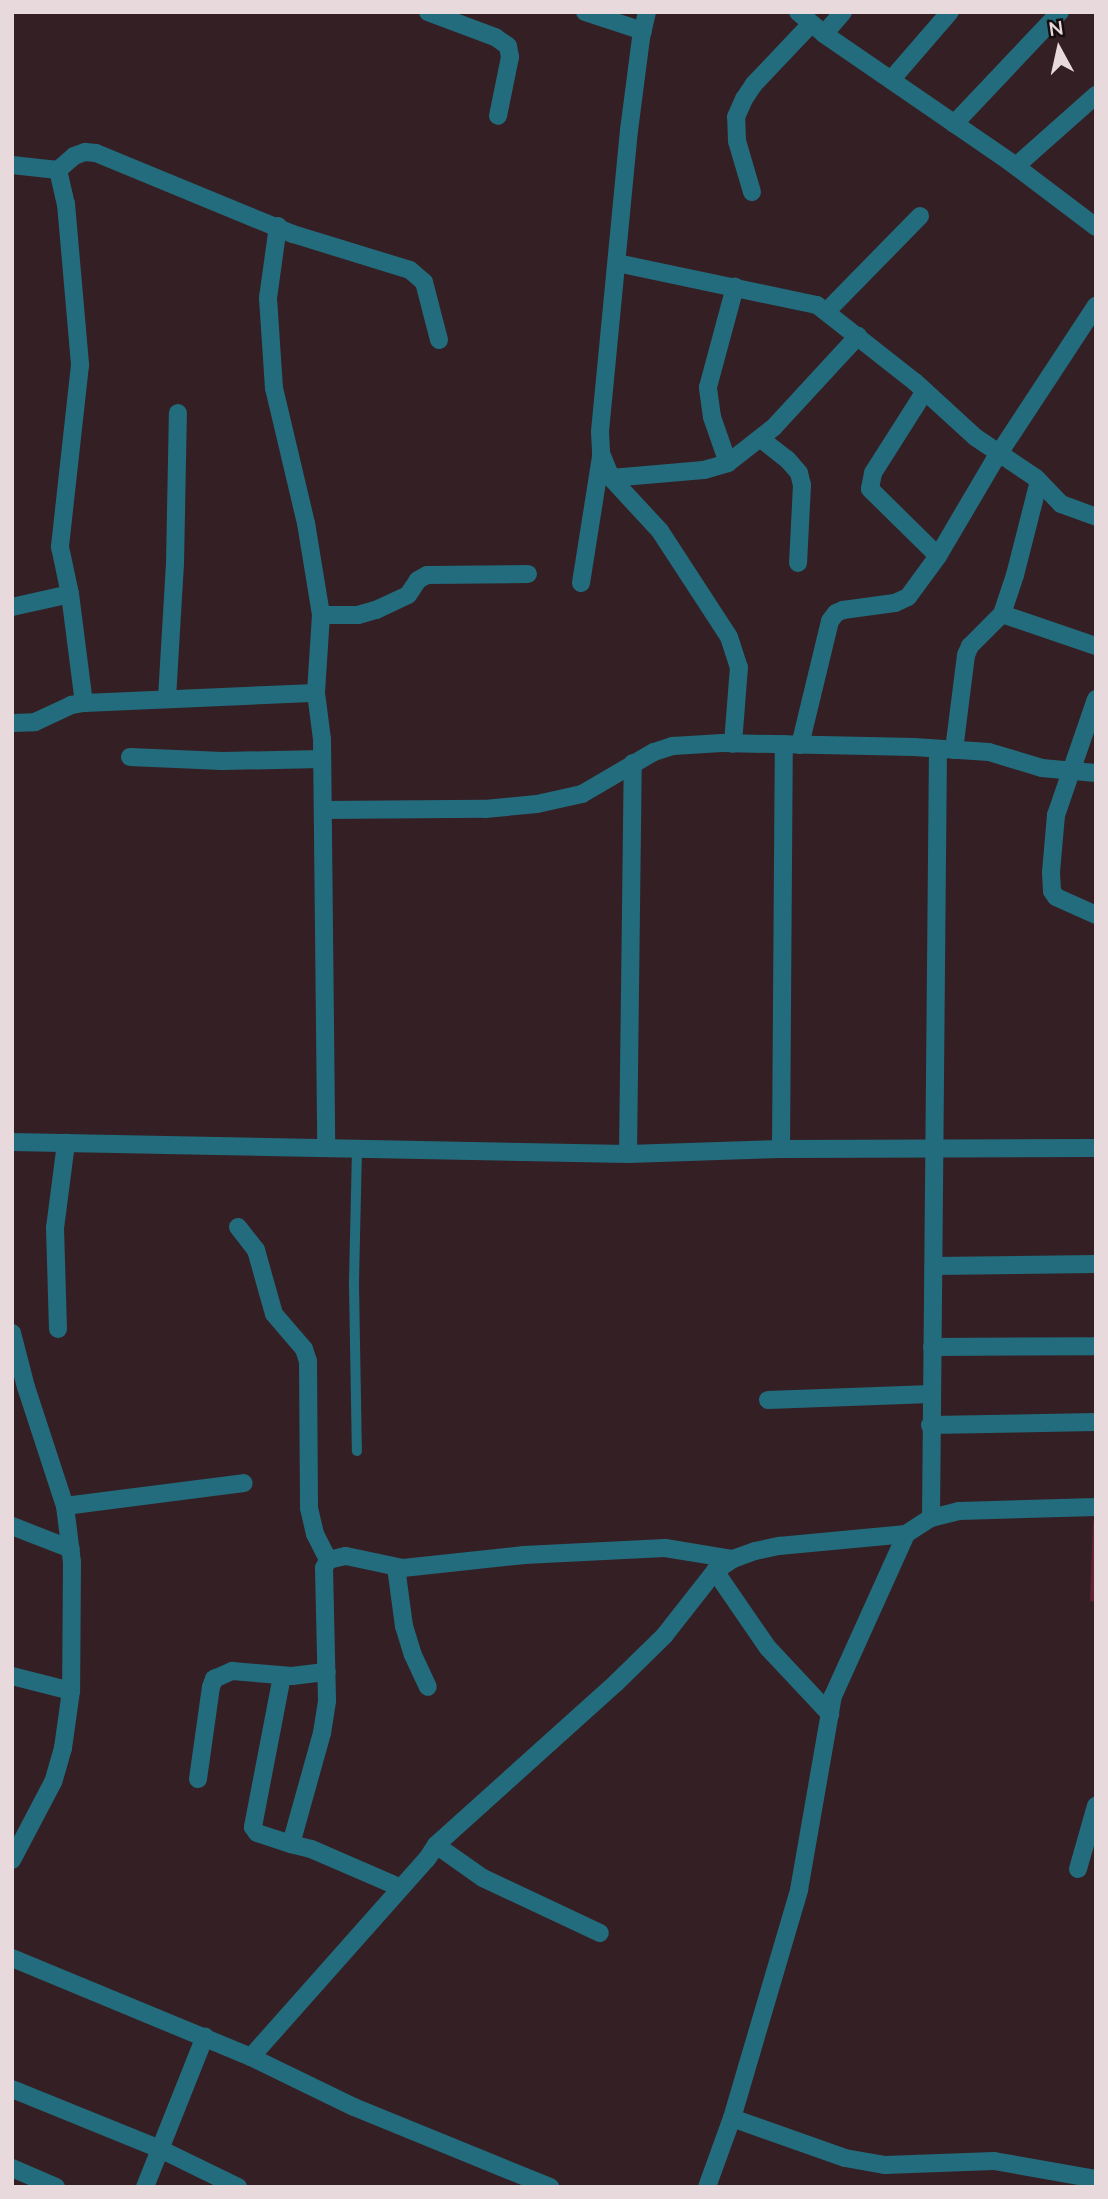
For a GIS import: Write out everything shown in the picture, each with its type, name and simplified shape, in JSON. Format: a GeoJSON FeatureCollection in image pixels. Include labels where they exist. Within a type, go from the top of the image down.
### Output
{"type":"FeatureCollection","features":[{"type":"Feature","properties":{"kind":"street"},"geometry":{"type":"LineString","coordinates":[[428,12],[495,37],[508,46],[510,57],[498,116]]}},
{"type":"Feature","properties":{"kind":"street"},"geometry":{"type":"LineString","coordinates":[[585,12],[643,31]]}},
{"type":"Feature","properties":{"kind":"street"},"geometry":{"type":"LineString","coordinates":[[581,583],[601,453],[600,432],[629,130],[648,12]]}},
{"type":"Feature","properties":{"kind":"street"},"geometry":{"type":"LineString","coordinates":[[752,192],[737,141],[736,117],[744,99],[754,84],[811,24],[843,12]]}},
{"type":"Feature","properties":{"kind":"street"},"geometry":{"type":"LineString","coordinates":[[891,80],[950,12]]}},
{"type":"Feature","properties":{"kind":"street"},"geometry":{"type":"LineString","coordinates":[[954,124],[1060,12]]}},
{"type":"Feature","properties":{"kind":"street"},"geometry":{"type":"LineString","coordinates":[[811,24],[1016,166],[1096,227]]}},
{"type":"Feature","properties":{"kind":"street"},"geometry":{"type":"LineString","coordinates":[[1016,166],[1096,95]]}},
{"type":"Feature","properties":{"kind":"street"},"geometry":{"type":"LineString","coordinates":[[12,165],[58,170],[74,156],[85,152],[96,153],[278,226],[418,275],[424,282],[439,340]]}},
{"type":"Feature","properties":{"kind":"street"},"geometry":{"type":"LineString","coordinates":[[58,170],[66,204],[80,365],[60,547],[71,594],[84,703]]}},
{"type":"Feature","properties":{"kind":"street"},"geometry":{"type":"LineString","coordinates":[[827,312],[920,216]]}},
{"type":"Feature","properties":{"kind":"street"},"geometry":{"type":"LineString","coordinates":[[278,226],[268,298],[274,388],[306,523],[321,615],[316,693],[322,759],[326,1148]]}},
{"type":"Feature","properties":{"kind":"street"},"geometry":{"type":"LineString","coordinates":[[617,263],[802,301],[827,312],[925,391],[975,437],[1039,481],[1068,509],[1096,517]]}},
{"type":"Feature","properties":{"kind":"street"},"geometry":{"type":"LineString","coordinates":[[728,463],[712,417],[708,387],[735,287]]}},
{"type":"Feature","properties":{"kind":"street"},"geometry":{"type":"LineString","coordinates":[[780,1149],[792,745],[830,621],[836,613],[895,603],[908,597],[939,556],[1000,453],[1096,306]]}},
{"type":"Feature","properties":{"kind":"street"},"geometry":{"type":"LineString","coordinates":[[611,478],[704,470],[728,463],[761,439],[858,336]]}},
{"type":"Feature","properties":{"kind":"street"},"geometry":{"type":"LineString","coordinates":[[925,391],[873,473],[870,489],[939,556]]}},
{"type":"Feature","properties":{"kind":"street"},"geometry":{"type":"LineString","coordinates":[[167,698],[178,412]]}},
{"type":"Feature","properties":{"kind":"street"},"geometry":{"type":"LineString","coordinates":[[761,439],[787,459],[799,473],[802,485],[797,563]]}},
{"type":"Feature","properties":{"kind":"street"},"geometry":{"type":"LineString","coordinates":[[601,453],[611,478],[660,531],[729,637],[739,667],[733,744]]}},
{"type":"Feature","properties":{"kind":"street"},"geometry":{"type":"LineString","coordinates":[[931,1518],[930,1425],[946,749],[966,655],[970,646],[1002,614],[1039,481]]}},
{"type":"Feature","properties":{"kind":"street"},"geometry":{"type":"LineString","coordinates":[[321,615],[358,615],[376,610],[408,595],[418,580],[427,575],[528,574]]}},
{"type":"Feature","properties":{"kind":"street"},"geometry":{"type":"LineString","coordinates":[[12,607],[71,594]]}},
{"type":"Feature","properties":{"kind":"street"},"geometry":{"type":"LineString","coordinates":[[1002,614],[1096,646]]}},
{"type":"Feature","properties":{"kind":"street"},"geometry":{"type":"LineString","coordinates":[[12,723],[35,722],[71,705],[84,703],[316,693]]}},
{"type":"Feature","properties":{"kind":"street"},"geometry":{"type":"LineString","coordinates":[[1096,699],[1056,815],[1052,891],[1066,903],[1096,915]]}},
{"type":"Feature","properties":{"kind":"street"},"geometry":{"type":"LineString","coordinates":[[323,810],[485,809],[537,804],[582,794],[633,763],[673,746],[733,744],[946,749],[989,752],[1042,768],[1096,773]]}},
{"type":"Feature","properties":{"kind":"street"},"geometry":{"type":"LineString","coordinates":[[130,757],[222,761],[322,759]]}},
{"type":"Feature","properties":{"kind":"street"},"geometry":{"type":"LineString","coordinates":[[628,1154],[633,763]]}},
{"type":"Feature","properties":{"kind":"street"},"geometry":{"type":"LineString","coordinates":[[12,1142],[628,1154],[780,1149],[1096,1148]]}},
{"type":"Feature","properties":{"kind":"street"},"geometry":{"type":"LineString","coordinates":[[58,1329],[55,1228],[66,1143]]}},
{"type":"Feature","properties":{"kind":"street"},"geometry":{"type":"LineString","coordinates":[[239,1227],[256,1250],[274,1314],[304,1349],[307,1361],[309,1508],[315,1534],[328,1560]]}},
{"type":"Feature","properties":{"kind":"street"},"geometry":{"type":"LineString","coordinates":[[934,1266],[1096,1264]]}},
{"type":"Feature","properties":{"kind":"street"},"geometry":{"type":"LineString","coordinates":[[12,1333],[26,1387],[65,1506],[71,1549],[71,1691],[63,1748],[53,1782],[12,1860]]}},
{"type":"Feature","properties":{"kind":"street"},"geometry":{"type":"LineString","coordinates":[[932,1347],[1096,1346]]}},
{"type":"Feature","properties":{"kind":"street"},"geometry":{"type":"LineString","coordinates":[[768,1401],[931,1394]]}},
{"type":"Feature","properties":{"kind":"street"},"geometry":{"type":"LineString","coordinates":[[930,1425],[1096,1422]]}},
{"type":"Feature","properties":{"kind":"street"},"geometry":{"type":"LineString","coordinates":[[65,1506],[244,1483]]}},
{"type":"Feature","properties":{"kind":"street"},"geometry":{"type":"LineString","coordinates":[[251,2057],[399,1888],[428,1859],[436,1844],[616,1683],[664,1636],[715,1571],[733,1559],[755,1550],[779,1546],[906,1534],[931,1518],[960,1511],[992,1507],[1096,1507]]}},
{"type":"Feature","properties":{"kind":"street"},"geometry":{"type":"LineString","coordinates":[[12,1526],[71,1549]]}},
{"type":"Feature","properties":{"kind":"street"},"geometry":{"type":"LineString","coordinates":[[707,2187],[732,2118],[799,1890],[833,1696],[906,1534]]}},
{"type":"Feature","properties":{"kind":"street"},"geometry":{"type":"LineString","coordinates":[[291,1844],[322,1732],[327,1700],[324,1567],[328,1560],[346,1556],[396,1567],[644,1548],[684,1550],[733,1559]]}},
{"type":"Feature","properties":{"kind":"street"},"geometry":{"type":"LineString","coordinates":[[396,1567],[404,1626],[413,1655],[428,1687]]}},
{"type":"Feature","properties":{"kind":"street"},"geometry":{"type":"LineString","coordinates":[[715,1571],[768,1648],[830,1714]]}},
{"type":"Feature","properties":{"kind":"street"},"geometry":{"type":"LineString","coordinates":[[198,1779],[214,1679],[232,1671],[282,1676],[327,1671]]}},
{"type":"Feature","properties":{"kind":"street"},"geometry":{"type":"LineString","coordinates":[[12,1675],[71,1691]]}},
{"type":"Feature","properties":{"kind":"street"},"geometry":{"type":"LineString","coordinates":[[282,1676],[253,1827],[257,1833],[311,1849],[399,1888]]}},
{"type":"Feature","properties":{"kind":"street"},"geometry":{"type":"LineString","coordinates":[[1078,1869],[1096,1806]]}},
{"type":"Feature","properties":{"kind":"street"},"geometry":{"type":"LineString","coordinates":[[436,1844],[483,1878],[600,1933]]}},
{"type":"Feature","properties":{"kind":"street"},"geometry":{"type":"LineString","coordinates":[[12,1958],[205,2036],[354,2107],[550,2187]]}},
{"type":"Feature","properties":{"kind":"street"},"geometry":{"type":"LineString","coordinates":[[145,2187],[205,2036]]}},
{"type":"Feature","properties":{"kind":"street"},"geometry":{"type":"LineString","coordinates":[[12,2089],[160,2149],[238,2187]]}},
{"type":"Feature","properties":{"kind":"street"},"geometry":{"type":"LineString","coordinates":[[732,2118],[845,2158],[885,2165],[994,2161],[1096,2179]]}},
{"type":"Feature","properties":{"kind":"street"},"geometry":{"type":"LineString","coordinates":[[12,2168],[56,2187]]}},
{"type":"Feature","properties":{"kind":"lane"},"geometry":{"type":"LineString","coordinates":[[357,1149],[354,1286],[358,1451]]}},
{"type":"Feature","properties":{"kind":"shaded area"},"geometry":{"type":"Polygon","coordinates":[[[1093,1521],[1096,1521],[1096,1602],[1090,1601],[1093,1521]]]}}]}
